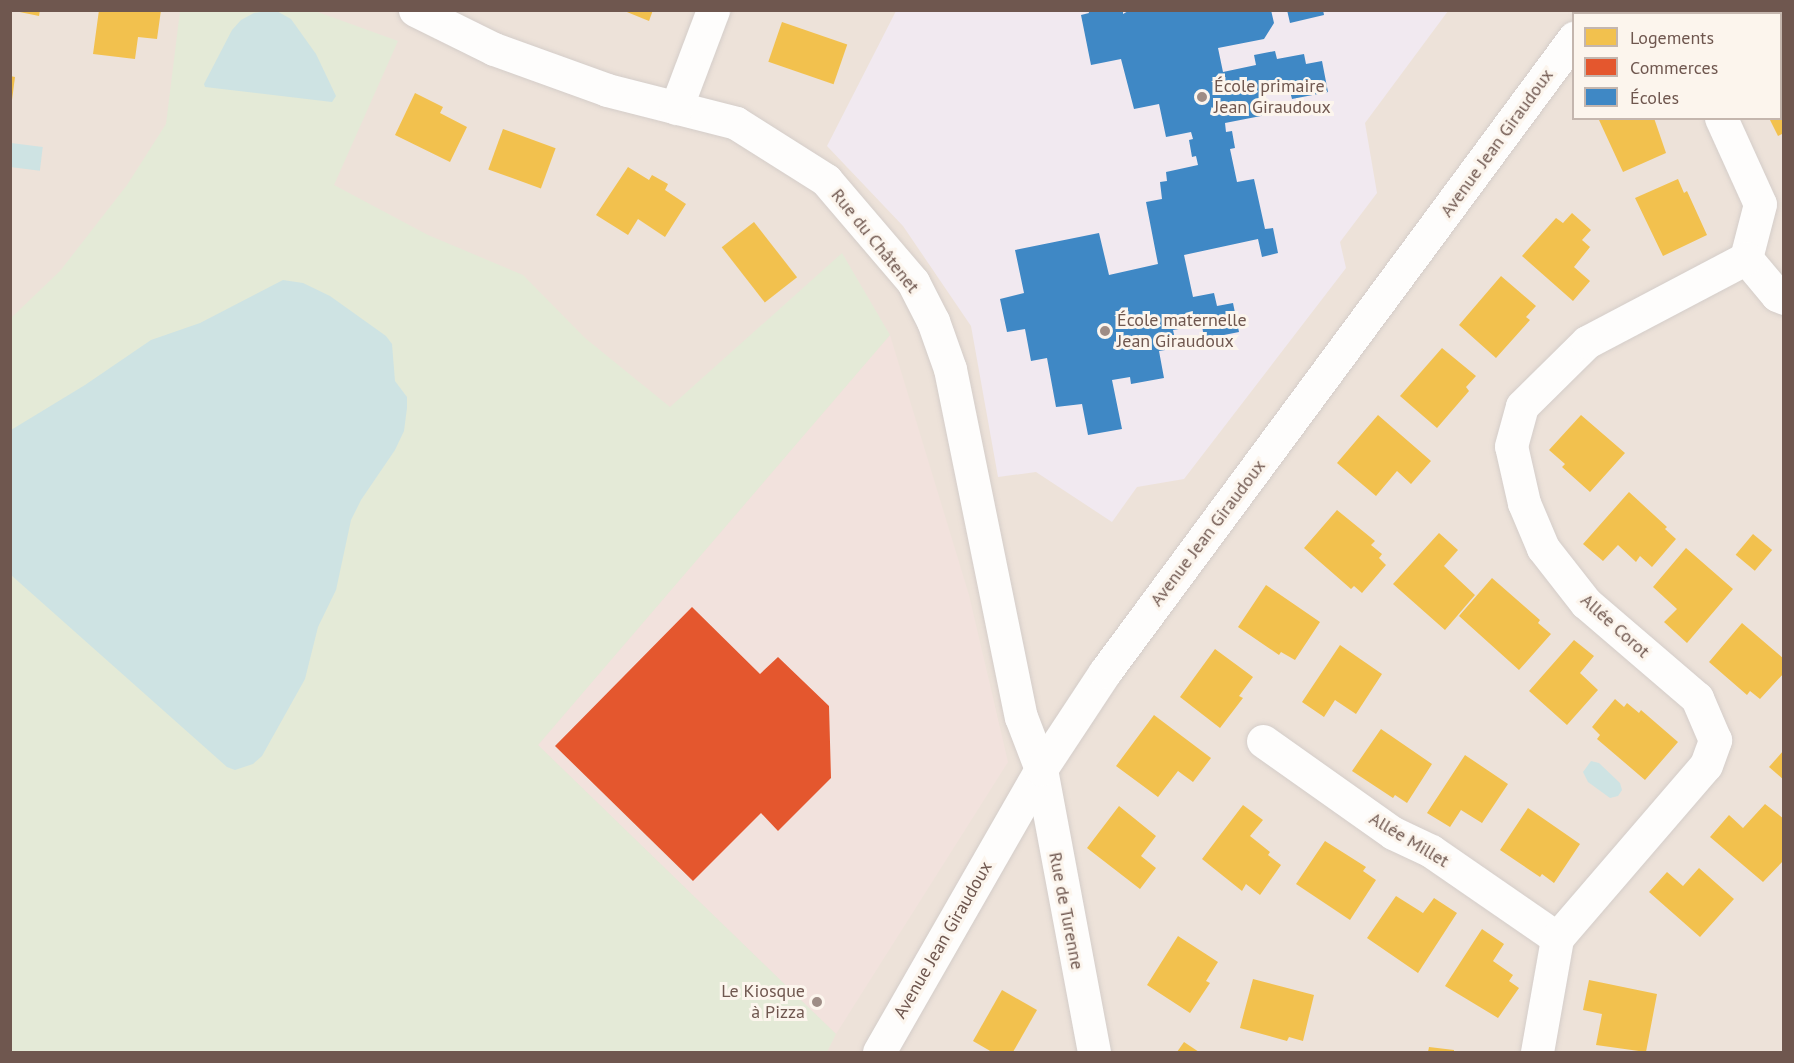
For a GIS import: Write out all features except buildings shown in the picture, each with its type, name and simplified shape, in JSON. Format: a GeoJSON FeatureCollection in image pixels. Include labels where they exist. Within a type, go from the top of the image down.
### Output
{"type":"FeatureCollection","features":[{"type":"Feature","properties":{"kind":"street","name":"Rue du Châtenet"},"geometry":{"type":"LineString","coordinates":[[416,10],[505,53],[607,90],[736,123],[826,180],[913,282],[933,321],[950,369],[1021,717],[1041,770]]}},
{"type":"Feature","properties":{"kind":"street"},"geometry":{"type":"LineString","coordinates":[[676,108],[713,10]]}},
{"type":"Feature","properties":{"kind":"street","name":"Avenue Jean Giraudoux"},"geometry":{"type":"LineString","coordinates":[[879,1053],[1041,770],[1105,672],[1572,41]]}},
{"type":"Feature","properties":{"kind":"street"},"geometry":{"type":"LineString","coordinates":[[1722,120],[1760,204],[1746,258],[1777,295],[1784,298]]}},
{"type":"Feature","properties":{"kind":"street","name":"Allée Corot"},"geometry":{"type":"LineString","coordinates":[[1557,939],[1706,765],[1715,740],[1697,698],[1586,603],[1544,548],[1524,503],[1511,447],[1522,406],[1587,342],[1746,258]]}},
{"type":"Feature","properties":{"kind":"street","name":"Allée Millet"},"geometry":{"type":"LineString","coordinates":[[1263,741],[1393,833],[1431,851],[1557,939]]}},
{"type":"Feature","properties":{"kind":"street","name":"Rue de Turenne"},"geometry":{"type":"LineString","coordinates":[[1041,770],[1094,1053]]}},
{"type":"Feature","properties":{"kind":"street"},"geometry":{"type":"LineString","coordinates":[[1537,1053],[1557,939]]}},
{"type":"Feature","properties":{"kind":"shaded area"},"geometry":{"type":"Polygon","coordinates":[[[275,10],[291,19],[316,54],[336,96],[332,102],[205,87],[204,84],[232,30],[241,20],[254,13],[275,10]]]}},
{"type":"Feature","properties":{"kind":"shaded area"},"geometry":{"type":"Polygon","coordinates":[[[11,11],[1783,11],[1783,1052],[11,1052],[11,11]]]}},
{"type":"Feature","properties":{"kind":"shaded area"},"geometry":{"type":"Polygon","coordinates":[[[896,11],[1448,11],[1365,123],[1377,193],[1340,242],[1346,268],[1184,479],[1137,487],[1112,522],[1036,472],[998,477],[971,326],[903,226],[827,146],[896,11]]]}},
{"type":"Feature","properties":{"kind":"shaded area"},"geometry":{"type":"Polygon","coordinates":[[[11,143],[43,147],[40,171],[10,167],[11,143]]]}},
{"type":"Feature","properties":{"kind":"shaded area"},"geometry":{"type":"Polygon","coordinates":[[[283,280],[303,283],[330,296],[386,336],[392,344],[395,381],[407,397],[407,408],[404,431],[395,450],[361,500],[351,520],[336,590],[318,627],[305,679],[262,756],[253,764],[235,770],[227,767],[11,575],[11,430],[85,385],[151,340],[200,323],[283,280]]]}},
{"type":"Feature","properties":{"kind":"shaded area"},"geometry":{"type":"Polygon","coordinates":[[[890,335],[969,595],[1008,762],[836,1034],[538,745],[890,335]]]}},
{"type":"Feature","properties":{"kind":"shaded area"},"geometry":{"type":"Polygon","coordinates":[[[1591,761],[1599,763],[1620,783],[1622,790],[1618,796],[1610,798],[1588,782],[1583,772],[1591,761]]]}},
{"type":"Feature","properties":{"kind":"green space"},"geometry":{"type":"Polygon","coordinates":[[[180,11],[315,11],[398,41],[334,185],[428,235],[523,275],[585,338],[670,407],[842,253],[890,335],[538,745],[836,1034],[827,1052],[11,1052],[11,318],[60,271],[127,185],[166,124],[180,11]]]}},
{"type":"Feature","properties":{"kind":"place","name":"École primaire Jean Giraudoux"},"geometry":{"type":"Point","coordinates":[1202,97]}},
{"type":"Feature","properties":{"kind":"place","name":"École maternelle Jean Giraudoux"},"geometry":{"type":"Point","coordinates":[1105,331]}},
{"type":"Feature","properties":{"kind":"place","name":"Le Kiosque à Pizza"},"geometry":{"type":"Point","coordinates":[817,1002]}}]}
